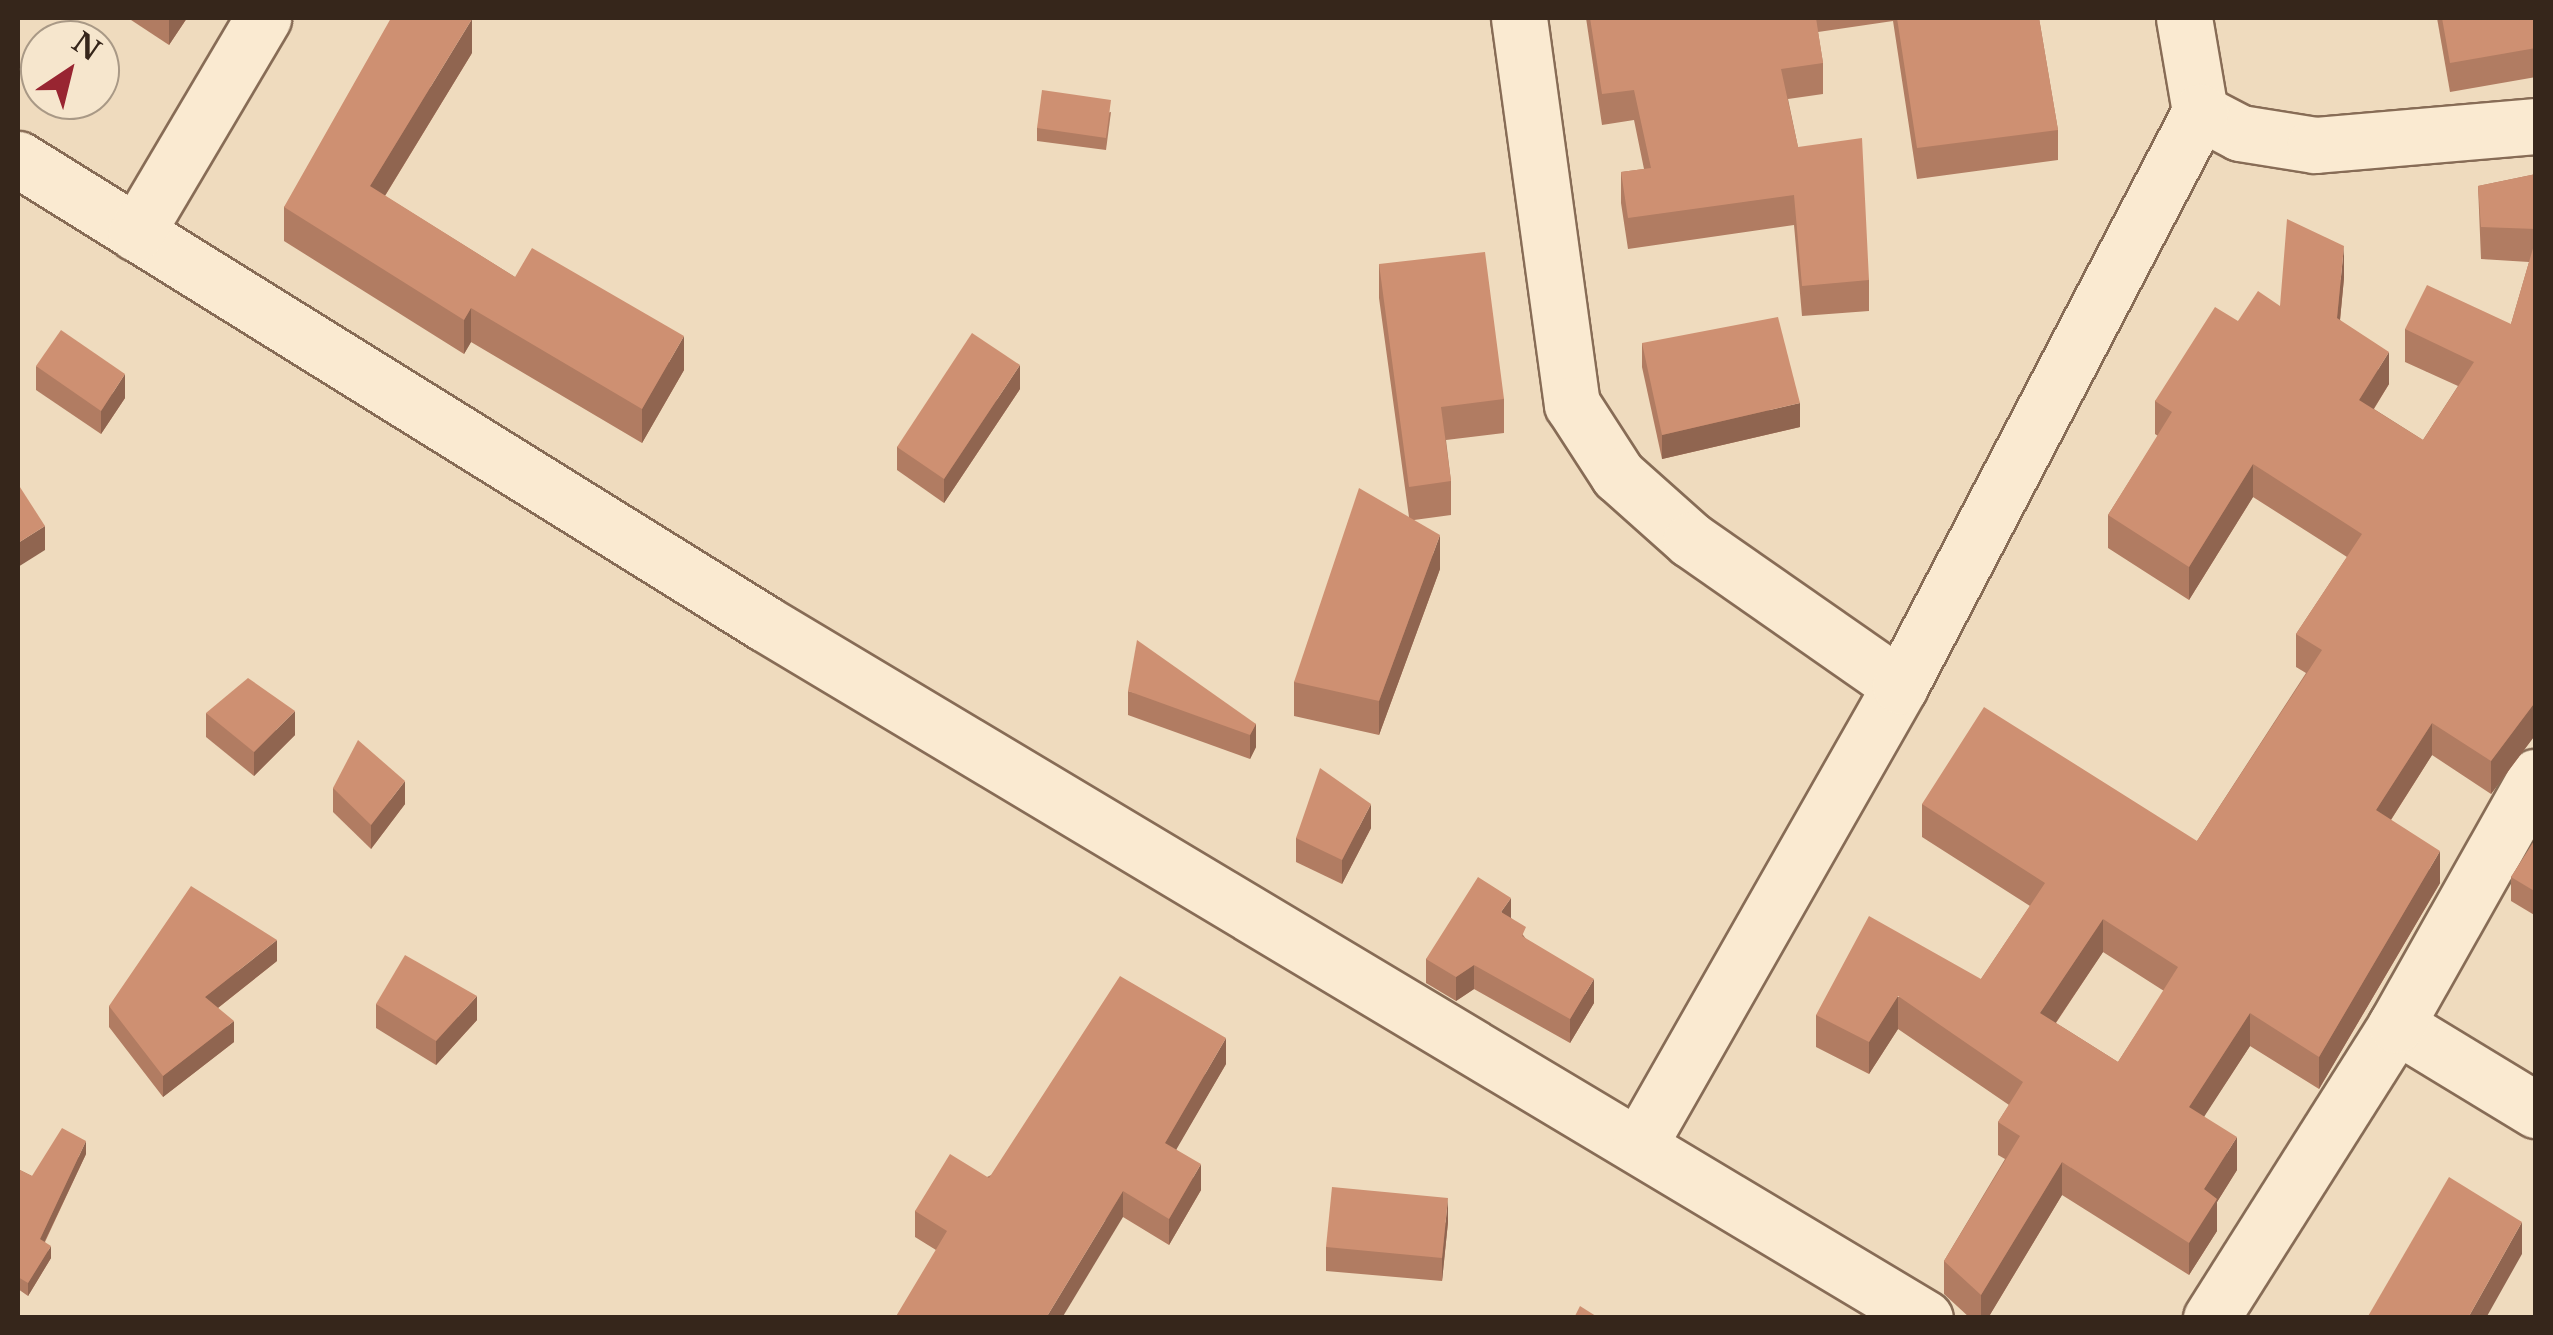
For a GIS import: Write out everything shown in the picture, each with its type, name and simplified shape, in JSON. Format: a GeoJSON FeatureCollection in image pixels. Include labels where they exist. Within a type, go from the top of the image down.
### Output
{"type":"FeatureCollection","features":[{"type":"Feature","properties":{"kind":"street"},"geometry":{"type":"LineString","coordinates":[[136,233],[263,18]]}},
{"type":"Feature","properties":{"kind":"street"},"geometry":{"type":"LineString","coordinates":[[1518,18],[1572,404],[1618,475],[1691,540],[1900,686]]}},
{"type":"Feature","properties":{"kind":"street"},"geometry":{"type":"LineString","coordinates":[[1640,1143],[1900,686],[2200,112],[2184,18]]}},
{"type":"Feature","properties":{"kind":"street"},"geometry":{"type":"LineString","coordinates":[[2200,112],[2240,133],[2315,145],[2536,126]]}},
{"type":"Feature","properties":{"kind":"street"},"geometry":{"type":"LineString","coordinates":[[18,159],[764,623],[1640,1143],[1925,1318]]}},
{"type":"Feature","properties":{"kind":"street"},"geometry":{"type":"LineString","coordinates":[[2211,1318],[2396,1026],[2536,777]]}},
{"type":"Feature","properties":{"kind":"street"},"geometry":{"type":"LineString","coordinates":[[2396,1026],[2536,1110]]}},
{"type":"Feature","properties":{"kind":"building"},"geometry":{"type":"Polygon","coordinates":[[[391,18],[472,19],[370,186],[515,277],[532,248],[684,336],[642,409],[471,308],[464,320],[284,207],[391,18]]]}},
{"type":"Feature","properties":{"kind":"building"},"geometry":{"type":"Polygon","coordinates":[[[1590,18],[1816,18],[1823,63],[1781,69],[1798,147],[1862,138],[1869,280],[1802,286],[1794,195],[1628,218],[1621,172],[1651,168],[1634,90],[1602,94],[1590,18]]]}},
{"type":"Feature","properties":{"kind":"building"},"geometry":{"type":"Polygon","coordinates":[[[1897,18],[2039,18],[2058,130],[1917,148],[1897,18]]]}},
{"type":"Feature","properties":{"kind":"building"},"geometry":{"type":"Polygon","coordinates":[[[2442,18],[2536,18],[2536,48],[2450,63],[2442,18]]]}},
{"type":"Feature","properties":{"kind":"building"},"geometry":{"type":"Polygon","coordinates":[[[1042,90],[1111,100],[1106,138],[1037,128],[1042,90]]]}},
{"type":"Feature","properties":{"kind":"building"},"geometry":{"type":"Polygon","coordinates":[[[2536,174],[2536,229],[2481,227],[2478,186],[2536,174]]]}},
{"type":"Feature","properties":{"kind":"building"},"geometry":{"type":"Polygon","coordinates":[[[2287,219],[2344,246],[2337,318],[2389,352],[2359,400],[2423,440],[2474,362],[2405,329],[2427,285],[2511,324],[2536,238],[2536,701],[2491,761],[2432,723],[2376,810],[2440,851],[2319,1057],[2250,1013],[2189,1107],[2237,1137],[2204,1189],[2217,1199],[2189,1243],[2062,1162],[1981,1295],[1944,1261],[2020,1136],[1998,1122],[2023,1082],[1898,996],[1869,1042],[1816,1015],[1869,916],[1981,979],[2045,883],[1922,804],[1984,707],[2197,841],[2322,650],[2296,634],[2362,534],[2253,464],[2189,567],[2108,515],[2172,412],[2155,401],[2215,307],[2238,321],[2258,291],[2280,306],[2287,219]],[[2103,919],[2040,1013],[2118,1062],[2178,967],[2103,919]]]}},
{"type":"Feature","properties":{"kind":"building"},"geometry":{"type":"Polygon","coordinates":[[[1485,252],[1504,399],[1441,407],[1451,481],[1409,487],[1379,264],[1485,252]]]}},
{"type":"Feature","properties":{"kind":"building"},"geometry":{"type":"Polygon","coordinates":[[[1778,317],[1800,403],[1662,435],[1642,343],[1778,317]]]}},
{"type":"Feature","properties":{"kind":"building"},"geometry":{"type":"Polygon","coordinates":[[[61,330],[125,374],[101,411],[36,366],[61,330]]]}},
{"type":"Feature","properties":{"kind":"building"},"geometry":{"type":"Polygon","coordinates":[[[972,333],[1020,365],[944,479],[897,447],[972,333]]]}},
{"type":"Feature","properties":{"kind":"building"},"geometry":{"type":"Polygon","coordinates":[[[18,484],[45,526],[18,543],[18,484]]]}},
{"type":"Feature","properties":{"kind":"building"},"geometry":{"type":"Polygon","coordinates":[[[1359,488],[1440,535],[1379,701],[1294,682],[1359,488]]]}},
{"type":"Feature","properties":{"kind":"building"},"geometry":{"type":"Polygon","coordinates":[[[1137,640],[1256,724],[1250,735],[1128,691],[1137,640]]]}},
{"type":"Feature","properties":{"kind":"building"},"geometry":{"type":"Polygon","coordinates":[[[248,678],[295,711],[254,752],[206,713],[248,678]]]}},
{"type":"Feature","properties":{"kind":"building"},"geometry":{"type":"Polygon","coordinates":[[[358,740],[405,781],[371,825],[333,788],[358,740]]]}},
{"type":"Feature","properties":{"kind":"building"},"geometry":{"type":"Polygon","coordinates":[[[1320,768],[1371,804],[1342,860],[1296,838],[1320,768]]]}},
{"type":"Feature","properties":{"kind":"building"},"geometry":{"type":"Polygon","coordinates":[[[2536,838],[2536,892],[2511,877],[2536,838]]]}},
{"type":"Feature","properties":{"kind":"building"},"geometry":{"type":"Polygon","coordinates":[[[1478,877],[1511,898],[1501,912],[1526,927],[1522,936],[1594,979],[1570,1019],[1474,965],[1456,977],[1426,959],[1478,877]]]}},
{"type":"Feature","properties":{"kind":"building"},"geometry":{"type":"Polygon","coordinates":[[[191,886],[277,940],[205,997],[234,1021],[163,1076],[109,1006],[191,886]]]}},
{"type":"Feature","properties":{"kind":"building"},"geometry":{"type":"Polygon","coordinates":[[[405,955],[477,996],[436,1041],[376,1004],[405,955]]]}},
{"type":"Feature","properties":{"kind":"building"},"geometry":{"type":"Polygon","coordinates":[[[1120,976],[1226,1038],[1165,1143],[1201,1164],[1169,1219],[1123,1191],[1046,1318],[895,1318],[947,1231],[915,1211],[950,1154],[989,1178],[1120,976]]]}},
{"type":"Feature","properties":{"kind":"building"},"geometry":{"type":"Polygon","coordinates":[[[62,1128],[86,1141],[40,1239],[51,1246],[28,1283],[18,1277],[18,1169],[32,1176],[62,1128]]]}},
{"type":"Feature","properties":{"kind":"building"},"geometry":{"type":"Polygon","coordinates":[[[2449,1177],[2522,1222],[2468,1318],[2367,1318],[2449,1177]]]}},
{"type":"Feature","properties":{"kind":"building"},"geometry":{"type":"Polygon","coordinates":[[[1332,1187],[1448,1198],[1442,1258],[1326,1247],[1332,1187]]]}},
{"type":"Feature","properties":{"kind":"building"},"geometry":{"type":"Polygon","coordinates":[[[1580,1306],[1599,1318],[1574,1318],[1580,1306]]]}}]}
